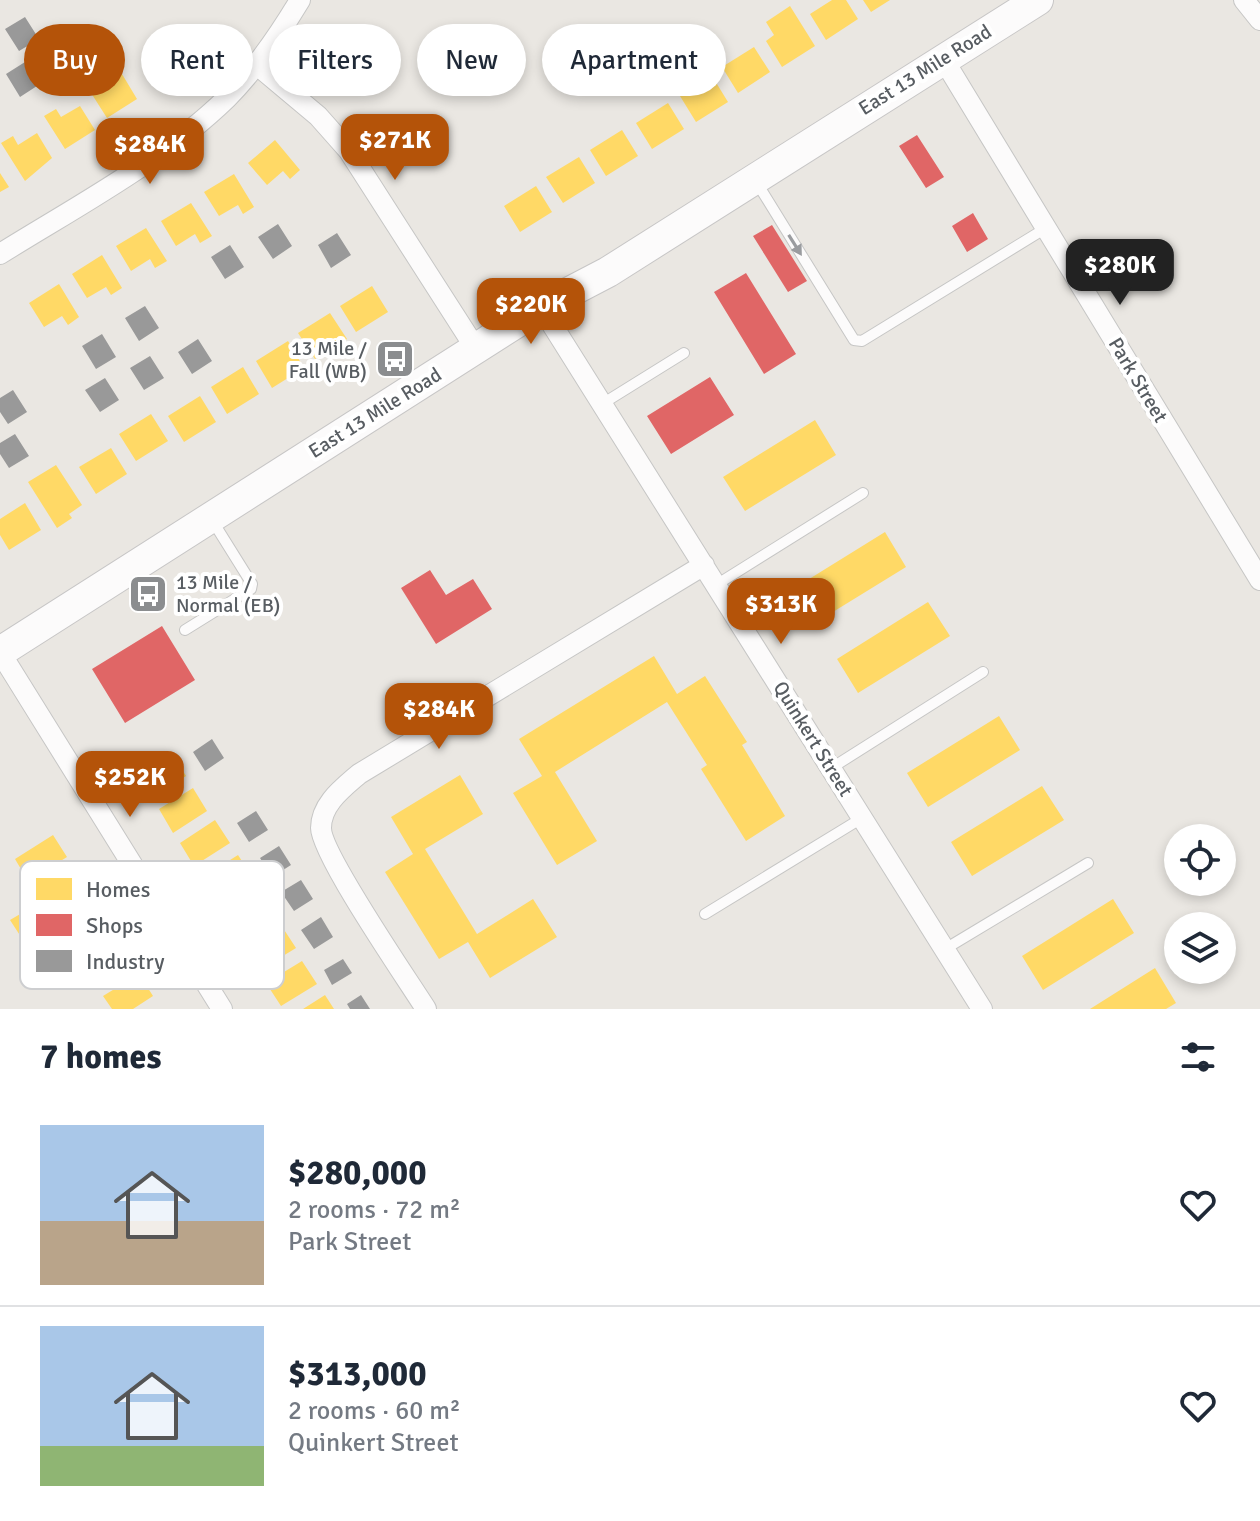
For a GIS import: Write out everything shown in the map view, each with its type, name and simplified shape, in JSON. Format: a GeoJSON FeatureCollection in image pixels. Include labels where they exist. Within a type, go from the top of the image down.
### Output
{"type":"FeatureCollection","features":[{"type":"Feature","properties":{"kind":"main road","name":"East 13 Mile Road"},"geometry":{"type":"LineString","coordinates":[[0,652],[541,307],[608,272],[942,57],[1038,0]]}},
{"type":"Feature","properties":{"kind":"street"},"geometry":{"type":"LineString","coordinates":[[0,254],[158,155],[228,97],[257,65],[300,0]]}},
{"type":"Feature","properties":{"kind":"street"},"geometry":{"type":"LineString","coordinates":[[1244,0],[1260,20]]}},
{"type":"Feature","properties":{"kind":"street","name":"Park Street"},"geometry":{"type":"LineString","coordinates":[[942,57],[1260,580]]}},
{"type":"Feature","properties":{"kind":"street"},"geometry":{"type":"LineString","coordinates":[[257,65],[318,116],[349,151],[476,349]]}},
{"type":"Feature","properties":{"kind":"street","name":"Quinkert Street"},"geometry":{"type":"LineString","coordinates":[[541,307],[833,767],[982,1009]]}},
{"type":"Feature","properties":{"kind":"street"},"geometry":{"type":"LineString","coordinates":[[426,1009],[333,861],[321,828],[331,799],[359,774],[704,565]]}},
{"type":"Feature","properties":{"kind":"street"},"geometry":{"type":"LineString","coordinates":[[0,652],[130,861]]}},
{"type":"Feature","properties":{"kind":"street"},"geometry":{"type":"LineString","coordinates":[[210,989],[222,1009]]}},
{"type":"Feature","properties":{"kind":"lane"},"geometry":{"type":"LineString","coordinates":[[754,178],[854,340],[862,341],[1046,228]]}},
{"type":"Feature","properties":{"kind":"lane"},"geometry":{"type":"LineString","coordinates":[[602,404],[684,353]]}},
{"type":"Feature","properties":{"kind":"lane"},"geometry":{"type":"LineString","coordinates":[[716,585],[863,493]]}},
{"type":"Feature","properties":{"kind":"lane"},"geometry":{"type":"LineString","coordinates":[[185,630],[251,589],[252,584],[211,518]]}},
{"type":"Feature","properties":{"kind":"lane"},"geometry":{"type":"LineString","coordinates":[[833,767],[983,672]]}},
{"type":"Feature","properties":{"kind":"lane"},"geometry":{"type":"LineString","coordinates":[[705,914],[862,818]]}},
{"type":"Feature","properties":{"kind":"lane"},"geometry":{"type":"LineString","coordinates":[[945,949],[1088,863]]}},
{"type":"Feature","properties":{"kind":"building: Homes"},"geometry":{"type":"Polygon","coordinates":[[[832,0],[846,0],[858,19],[826,40],[810,14],[832,0]]]}},
{"type":"Feature","properties":{"kind":"building: Homes"},"geometry":{"type":"Polygon","coordinates":[[[863,0],[890,0],[871,12],[863,0]]]}},
{"type":"Feature","properties":{"kind":"building: Homes"},"geometry":{"type":"Polygon","coordinates":[[[790,6],[815,46],[782,67],[766,41],[774,35],[766,22],[790,6]]]}},
{"type":"Feature","properties":{"kind":"building: Homes"},"geometry":{"type":"Polygon","coordinates":[[[754,47],[770,72],[738,93],[726,74],[726,64],[754,47]]]}},
{"type":"Feature","properties":{"kind":"building: Homes"},"geometry":{"type":"Polygon","coordinates":[[[125,79],[137,99],[107,118],[93,96],[125,96],[125,79]]]}},
{"type":"Feature","properties":{"kind":"building: Homes"},"geometry":{"type":"Polygon","coordinates":[[[680,96],[724,96],[728,102],[696,122],[680,96]]]}},
{"type":"Feature","properties":{"kind":"building: Homes"},"geometry":{"type":"Polygon","coordinates":[[[668,103],[684,129],[652,149],[636,123],[668,103]]]}},
{"type":"Feature","properties":{"kind":"building: Homes"},"geometry":{"type":"Polygon","coordinates":[[[80,106],[95,130],[65,149],[44,116],[56,109],[61,117],[80,106]]]}},
{"type":"Feature","properties":{"kind":"building: Homes"},"geometry":{"type":"Polygon","coordinates":[[[622,130],[638,156],[606,176],[590,150],[622,130]]]}},
{"type":"Feature","properties":{"kind":"building: Homes"},"geometry":{"type":"Polygon","coordinates":[[[37,133],[52,158],[25,181],[1,143],[13,136],[18,145],[37,133]]]}},
{"type":"Feature","properties":{"kind":"building: Homes"},"geometry":{"type":"Polygon","coordinates":[[[275,140],[300,170],[290,179],[283,171],[267,185],[248,163],[275,140]]]}},
{"type":"Feature","properties":{"kind":"building: Homes"},"geometry":{"type":"Polygon","coordinates":[[[579,157],[595,183],[563,203],[546,177],[579,157]]]}},
{"type":"Feature","properties":{"kind":"building: Homes"},"geometry":{"type":"Polygon","coordinates":[[[0,173],[9,187],[0,192],[0,173]]]}},
{"type":"Feature","properties":{"kind":"building: Homes"},"geometry":{"type":"Polygon","coordinates":[[[234,174],[254,207],[243,214],[238,205],[219,216],[204,192],[234,174]]]}},
{"type":"Feature","properties":{"kind":"building: Homes"},"geometry":{"type":"Polygon","coordinates":[[[536,186],[552,212],[520,232],[504,206],[536,186]]]}},
{"type":"Feature","properties":{"kind":"building: Homes"},"geometry":{"type":"Polygon","coordinates":[[[191,203],[212,236],[200,243],[195,234],[176,246],[161,221],[191,203]]]}},
{"type":"Feature","properties":{"kind":"building: Homes"},"geometry":{"type":"Polygon","coordinates":[[[146,228],[167,261],[155,268],[150,259],[131,271],[116,246],[146,228]]]}},
{"type":"Feature","properties":{"kind":"building: Homes"},"geometry":{"type":"Polygon","coordinates":[[[102,255],[122,288],[111,295],[106,287],[87,298],[72,274],[102,255]]]}},
{"type":"Feature","properties":{"kind":"building: Homes"},"geometry":{"type":"Polygon","coordinates":[[[59,284],[79,317],[68,325],[62,316],[44,327],[29,303],[59,284]]]}},
{"type":"Feature","properties":{"kind":"building: Homes"},"geometry":{"type":"Polygon","coordinates":[[[372,286],[388,312],[356,332],[340,306],[372,286]]]}},
{"type":"Feature","properties":{"kind":"building: Homes"},"geometry":{"type":"Polygon","coordinates":[[[330,313],[347,339],[315,359],[298,333],[330,313]]]}},
{"type":"Feature","properties":{"kind":"building: Homes"},"geometry":{"type":"Polygon","coordinates":[[[288,341],[304,368],[272,388],[256,361],[288,341]]]}},
{"type":"Feature","properties":{"kind":"building: Homes"},"geometry":{"type":"Polygon","coordinates":[[[243,367],[259,394],[227,414],[211,387],[243,367]]]}},
{"type":"Feature","properties":{"kind":"building: Homes"},"geometry":{"type":"Polygon","coordinates":[[[200,396],[216,422],[184,442],[168,416],[200,396]]]}},
{"type":"Feature","properties":{"kind":"building: Homes"},"geometry":{"type":"Polygon","coordinates":[[[151,414],[168,441],[136,461],[119,434],[151,414]]]}},
{"type":"Feature","properties":{"kind":"building: Homes"},"geometry":{"type":"Polygon","coordinates":[[[815,420],[836,455],[745,511],[723,477],[815,420]]]}},
{"type":"Feature","properties":{"kind":"building: Homes"},"geometry":{"type":"Polygon","coordinates":[[[111,448],[127,474],[96,494],[79,467],[111,448]]]}},
{"type":"Feature","properties":{"kind":"building: Homes"},"geometry":{"type":"Polygon","coordinates":[[[56,465],[82,505],[69,514],[72,518],[57,528],[28,482],[56,465]]]}},
{"type":"Feature","properties":{"kind":"building: Homes"},"geometry":{"type":"Polygon","coordinates":[[[25,503],[41,530],[9,550],[0,535],[0,519],[25,503]]]}},
{"type":"Feature","properties":{"kind":"building: Homes"},"geometry":{"type":"Polygon","coordinates":[[[885,532],[906,567],[815,623],[793,589],[885,532]]]}},
{"type":"Feature","properties":{"kind":"building: Homes"},"geometry":{"type":"Polygon","coordinates":[[[928,602],[950,636],[858,693],[837,659],[928,602]]]}},
{"type":"Feature","properties":{"kind":"building: Homes"},"geometry":{"type":"Polygon","coordinates":[[[654,656],[677,694],[705,676],[747,742],[742,745],[785,816],[746,841],[701,769],[707,765],[667,702],[555,772],[597,841],[557,865],[513,793],[542,776],[519,739],[654,656]]]}},
{"type":"Feature","properties":{"kind":"building: Homes"},"geometry":{"type":"Polygon","coordinates":[[[999,716],[1020,750],[928,807],[907,773],[999,716]]]}},
{"type":"Feature","properties":{"kind":"building: Homes"},"geometry":{"type":"Polygon","coordinates":[[[172,753],[186,776],[151,798],[137,775],[172,753]]]}},
{"type":"Feature","properties":{"kind":"building: Homes"},"geometry":{"type":"Polygon","coordinates":[[[460,775],[483,814],[425,849],[477,934],[533,899],[557,937],[490,978],[468,942],[439,959],[385,872],[413,854],[391,817],[460,775]]]}},
{"type":"Feature","properties":{"kind":"building: Homes"},"geometry":{"type":"Polygon","coordinates":[[[1042,786],[1064,820],[972,876],[951,842],[1042,786]]]}},
{"type":"Feature","properties":{"kind":"building: Homes"},"geometry":{"type":"Polygon","coordinates":[[[193,788],[207,811],[173,833],[159,809],[193,788]]]}},
{"type":"Feature","properties":{"kind":"building: Homes"},"geometry":{"type":"Polygon","coordinates":[[[215,820],[230,843],[202,861],[191,861],[180,843],[215,820]]]}},
{"type":"Feature","properties":{"kind":"building: Homes"},"geometry":{"type":"Polygon","coordinates":[[[53,835],[67,857],[60,861],[20,861],[20,867],[15,859],[53,835]]]}},
{"type":"Feature","properties":{"kind":"building: Homes"},"geometry":{"type":"Polygon","coordinates":[[[238,855],[242,861],[228,861],[238,855]]]}},
{"type":"Feature","properties":{"kind":"building: Homes"},"geometry":{"type":"Polygon","coordinates":[[[1113,899],[1134,933],[1043,990],[1022,956],[1113,899]]]}},
{"type":"Feature","properties":{"kind":"building: Homes"},"geometry":{"type":"Polygon","coordinates":[[[20,914],[20,935],[10,920],[20,914]]]}},
{"type":"Feature","properties":{"kind":"building: Homes"},"geometry":{"type":"Polygon","coordinates":[[[284,930],[296,948],[284,955],[284,930]]]}},
{"type":"Feature","properties":{"kind":"building: Homes"},"geometry":{"type":"Polygon","coordinates":[[[302,961],[317,984],[281,1006],[270,989],[284,989],[284,972],[302,961]]]}},
{"type":"Feature","properties":{"kind":"building: Homes"},"geometry":{"type":"Polygon","coordinates":[[[1155,968],[1176,1003],[1166,1009],[1090,1009],[1155,968]]]}},
{"type":"Feature","properties":{"kind":"building: Homes"},"geometry":{"type":"Polygon","coordinates":[[[114,989],[149,989],[153,996],[133,1009],[112,1009],[103,996],[114,989]]]}},
{"type":"Feature","properties":{"kind":"building: Homes"},"geometry":{"type":"Polygon","coordinates":[[[325,995],[334,1009],[303,1009],[325,995]]]}},
{"type":"Feature","properties":{"kind":"building: Shops"},"geometry":{"type":"Polygon","coordinates":[[[917,135],[944,177],[926,188],[899,146],[917,135]]]}},
{"type":"Feature","properties":{"kind":"building: Shops"},"geometry":{"type":"Polygon","coordinates":[[[973,213],[988,239],[967,252],[952,226],[973,213]]]}},
{"type":"Feature","properties":{"kind":"building: Shops"},"geometry":{"type":"Polygon","coordinates":[[[772,225],[807,281],[788,292],[753,236],[772,225]]]}},
{"type":"Feature","properties":{"kind":"building: Shops"},"geometry":{"type":"Polygon","coordinates":[[[746,273],[796,354],[764,374],[714,292],[746,273]]]}},
{"type":"Feature","properties":{"kind":"building: Shops"},"geometry":{"type":"Polygon","coordinates":[[[710,377],[734,415],[671,454],[647,416],[710,377]]]}},
{"type":"Feature","properties":{"kind":"building: Shops"},"geometry":{"type":"Polygon","coordinates":[[[430,570],[446,595],[473,579],[492,609],[436,644],[401,588],[430,570]]]}},
{"type":"Feature","properties":{"kind":"building: Shops"},"geometry":{"type":"Polygon","coordinates":[[[162,626],[195,680],[125,723],[92,669],[162,626]]]}},
{"type":"Feature","properties":{"kind":"building: Industry"},"geometry":{"type":"Polygon","coordinates":[[[25,17],[29,24],[24,24],[24,48],[19,51],[5,29],[25,17]]]}},
{"type":"Feature","properties":{"kind":"building: Industry"},"geometry":{"type":"Polygon","coordinates":[[[24,63],[24,94],[20,97],[6,74],[24,63]]]}},
{"type":"Feature","properties":{"kind":"building: Industry"},"geometry":{"type":"Polygon","coordinates":[[[278,224],[292,246],[273,259],[258,237],[278,224]]]}},
{"type":"Feature","properties":{"kind":"building: Industry"},"geometry":{"type":"Polygon","coordinates":[[[337,233],[351,255],[331,268],[318,245],[337,233]]]}},
{"type":"Feature","properties":{"kind":"building: Industry"},"geometry":{"type":"Polygon","coordinates":[[[230,245],[244,267],[225,279],[211,257],[230,245]]]}},
{"type":"Feature","properties":{"kind":"building: Industry"},"geometry":{"type":"Polygon","coordinates":[[[145,306],[159,328],[139,341],[125,318],[145,306]]]}},
{"type":"Feature","properties":{"kind":"building: Industry"},"geometry":{"type":"Polygon","coordinates":[[[102,334],[116,357],[96,369],[82,346],[102,334]]]}},
{"type":"Feature","properties":{"kind":"building: Industry"},"geometry":{"type":"Polygon","coordinates":[[[198,339],[212,361],[192,374],[178,352],[198,339]]]}},
{"type":"Feature","properties":{"kind":"building: Industry"},"geometry":{"type":"Polygon","coordinates":[[[150,356],[164,378],[144,390],[130,368],[150,356]]]}},
{"type":"Feature","properties":{"kind":"building: Industry"},"geometry":{"type":"Polygon","coordinates":[[[105,378],[119,400],[100,412],[85,390],[105,378]]]}},
{"type":"Feature","properties":{"kind":"building: Industry"},"geometry":{"type":"Polygon","coordinates":[[[13,390],[27,412],[8,424],[0,412],[0,398],[13,390]]]}},
{"type":"Feature","properties":{"kind":"building: Industry"},"geometry":{"type":"Polygon","coordinates":[[[15,434],[29,456],[9,468],[0,454],[0,443],[15,434]]]}},
{"type":"Feature","properties":{"kind":"building: Industry"},"geometry":{"type":"Polygon","coordinates":[[[212,739],[224,758],[205,771],[193,752],[212,739]]]}},
{"type":"Feature","properties":{"kind":"building: Industry"},"geometry":{"type":"Polygon","coordinates":[[[256,811],[268,830],[249,842],[237,823],[256,811]]]}},
{"type":"Feature","properties":{"kind":"building: Industry"},"geometry":{"type":"Polygon","coordinates":[[[279,846],[291,865],[284,869],[284,861],[262,861],[260,858],[279,846]]]}},
{"type":"Feature","properties":{"kind":"building: Industry"},"geometry":{"type":"Polygon","coordinates":[[[301,880],[313,899],[294,911],[284,896],[284,890],[301,880]]]}},
{"type":"Feature","properties":{"kind":"building: Industry"},"geometry":{"type":"Polygon","coordinates":[[[321,917],[333,937],[314,949],[301,930],[321,917]]]}},
{"type":"Feature","properties":{"kind":"building: Industry"},"geometry":{"type":"Polygon","coordinates":[[[343,959],[352,973],[332,985],[324,970],[343,959]]]}},
{"type":"Feature","properties":{"kind":"building: Industry"},"geometry":{"type":"Polygon","coordinates":[[[361,995],[370,1009],[350,1009],[347,1004],[361,995]]]}},
{"type":"Feature","properties":{"kind":"place","name":"13 Mile / Fall (WB)"},"geometry":{"type":"Point","coordinates":[395,359]}},
{"type":"Feature","properties":{"kind":"place","name":"13 Mile / Normal (EB)"},"geometry":{"type":"Point","coordinates":[148,594]}}]}
